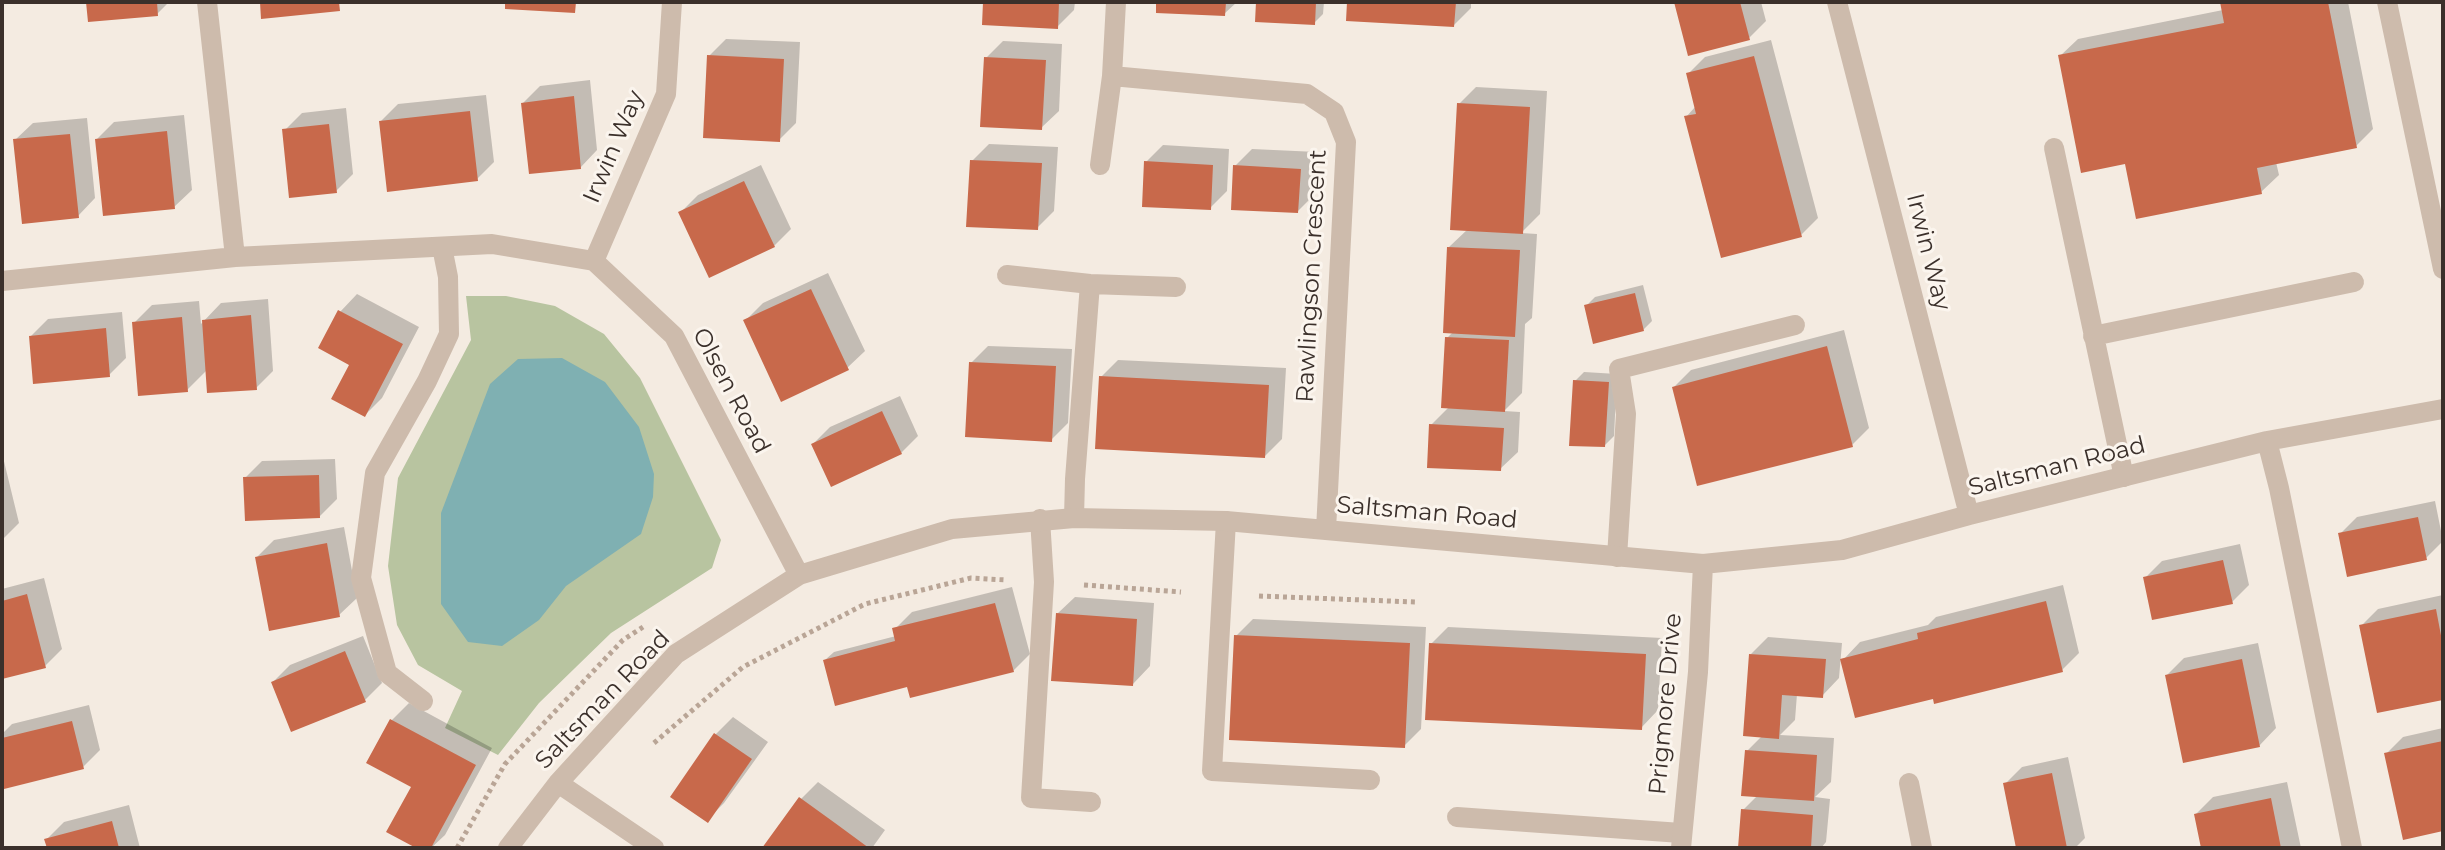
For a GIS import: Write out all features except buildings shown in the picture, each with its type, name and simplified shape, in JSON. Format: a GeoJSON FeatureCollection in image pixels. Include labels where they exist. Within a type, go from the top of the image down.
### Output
{"type":"FeatureCollection","features":[{"type":"Feature","properties":{"kind":"street"},"geometry":{"type":"LineString","coordinates":[[207,2],[235,257]]}},
{"type":"Feature","properties":{"kind":"street","name":"Irwin Way"},"geometry":{"type":"LineString","coordinates":[[594,261],[666,94],[672,2]]}},
{"type":"Feature","properties":{"kind":"street"},"geometry":{"type":"LineString","coordinates":[[1100,165],[1112,76],[1116,2]]}},
{"type":"Feature","properties":{"kind":"street","name":"Irwin Way"},"geometry":{"type":"LineString","coordinates":[[1837,2],[1969,515]]}},
{"type":"Feature","properties":{"kind":"street"},"geometry":{"type":"LineString","coordinates":[[2387,2],[2443,269]]}},
{"type":"Feature","properties":{"kind":"street","name":"Rawlingson Crescent"},"geometry":{"type":"LineString","coordinates":[[1112,76],[1307,94],[1334,112],[1346,142],[1326,530]]}},
{"type":"Feature","properties":{"kind":"street"},"geometry":{"type":"LineString","coordinates":[[2054,148],[2124,477]]}},
{"type":"Feature","properties":{"kind":"street"},"geometry":{"type":"LineString","coordinates":[[2,281],[235,257],[492,244],[594,261]]}},
{"type":"Feature","properties":{"kind":"street"},"geometry":{"type":"LineString","coordinates":[[423,701],[387,673],[361,578],[375,473],[427,381],[449,334],[448,277],[442,247]]}},
{"type":"Feature","properties":{"kind":"street","name":"Olsen Road"},"geometry":{"type":"LineString","coordinates":[[594,261],[674,336],[799,575]]}},
{"type":"Feature","properties":{"kind":"street"},"geometry":{"type":"LineString","coordinates":[[1007,275],[1090,284],[1176,287]]}},
{"type":"Feature","properties":{"kind":"street"},"geometry":{"type":"LineString","coordinates":[[2093,336],[2354,282]]}},
{"type":"Feature","properties":{"kind":"street"},"geometry":{"type":"LineString","coordinates":[[1074,518],[1090,284]]}},
{"type":"Feature","properties":{"kind":"street"},"geometry":{"type":"LineString","coordinates":[[1617,557],[1626,414],[1619,369],[1795,325]]}},
{"type":"Feature","properties":{"kind":"street","name":"Saltsman Road"},"geometry":{"type":"LineString","coordinates":[[508,848],[558,783],[676,654],[799,575],[952,529],[1074,518],[1226,521],[1703,564],[1842,550],[2267,441],[2443,409]]}},
{"type":"Feature","properties":{"kind":"street"},"geometry":{"type":"LineString","coordinates":[[2267,441],[2352,848]]}},
{"type":"Feature","properties":{"kind":"street"},"geometry":{"type":"LineString","coordinates":[[1040,519],[1044,582],[1031,798],[1091,802]]}},
{"type":"Feature","properties":{"kind":"street"},"geometry":{"type":"LineString","coordinates":[[1226,521],[1212,771],[1370,780]]}},
{"type":"Feature","properties":{"kind":"street","name":"Prigmore Drive"},"geometry":{"type":"LineString","coordinates":[[1681,841],[1698,672],[1703,564]]}},
{"type":"Feature","properties":{"kind":"street"},"geometry":{"type":"LineString","coordinates":[[558,783],[654,848]]}},
{"type":"Feature","properties":{"kind":"street"},"geometry":{"type":"LineString","coordinates":[[1909,783],[1922,848]]}},
{"type":"Feature","properties":{"kind":"street"},"geometry":{"type":"LineString","coordinates":[[1457,817],[1681,841]]}},
{"type":"Feature","properties":{"kind":"path"},"geometry":{"type":"LineString","coordinates":[[647,748],[743,667],[865,604],[971,578],[1222,595],[1415,602]]}},
{"type":"Feature","properties":{"kind":"green space"},"geometry":{"type":"Polygon","coordinates":[[[466,296],[506,296],[555,306],[604,334],[640,378],[721,540],[712,568],[611,633],[539,703],[498,755],[445,728],[462,691],[418,665],[397,625],[388,566],[398,478],[471,340],[466,296]]]}},
{"type":"Feature","properties":{"kind":"water"},"geometry":{"type":"Polygon","coordinates":[[[562,358],[605,382],[639,427],[654,474],[653,497],[641,534],[566,586],[539,620],[502,646],[468,642],[441,604],[441,513],[490,384],[518,359],[562,358]]]}}]}
